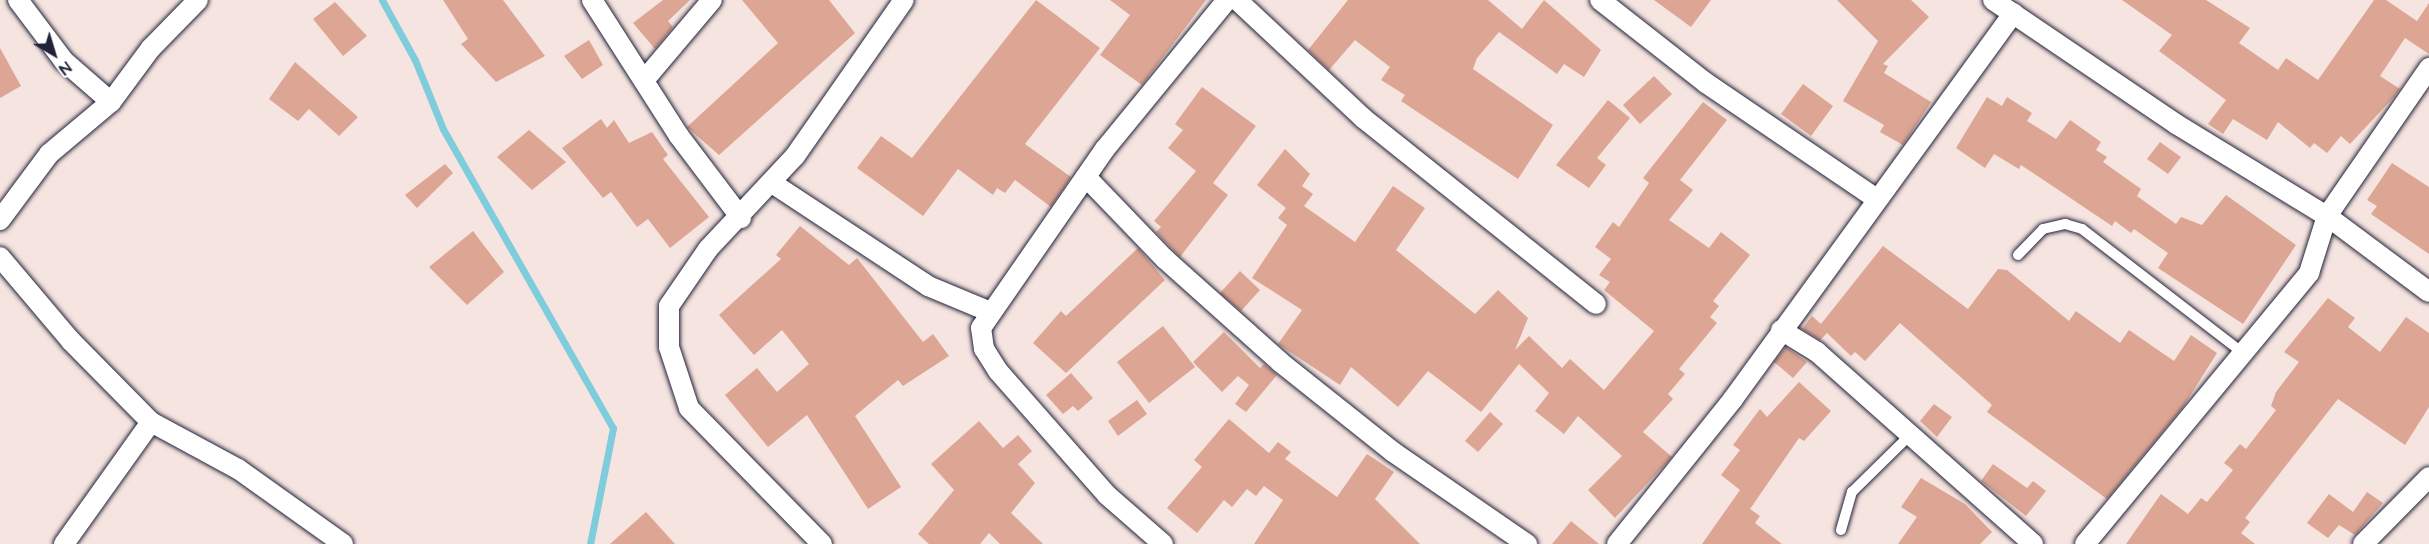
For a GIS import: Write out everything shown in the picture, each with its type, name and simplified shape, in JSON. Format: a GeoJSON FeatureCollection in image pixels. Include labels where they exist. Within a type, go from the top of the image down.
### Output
{"type":"FeatureCollection","features":[{"type":"Feature","properties":{"kind":"street"},"geometry":{"type":"LineString","coordinates":[[18,0],[64,62],[111,102]]}},
{"type":"Feature","properties":{"kind":"street"},"geometry":{"type":"LineString","coordinates":[[0,220],[49,154],[111,102],[151,48],[198,0]]}},
{"type":"Feature","properties":{"kind":"street"},"geometry":{"type":"LineString","coordinates":[[592,0],[646,78],[679,136],[741,218]]}},
{"type":"Feature","properties":{"kind":"street"},"geometry":{"type":"LineString","coordinates":[[646,78],[712,0]]}},
{"type":"Feature","properties":{"kind":"street"},"geometry":{"type":"LineString","coordinates":[[822,544],[720,444],[689,408],[675,378],[669,306],[708,249],[741,218],[772,183],[904,0]]}},
{"type":"Feature","properties":{"kind":"street"},"geometry":{"type":"LineString","coordinates":[[1163,544],[1107,495],[998,372],[984,349],[981,328],[988,311],[1086,177],[1227,0]]}},
{"type":"Feature","properties":{"kind":"street"},"geometry":{"type":"LineString","coordinates":[[1237,0],[1363,118],[1596,304]]}},
{"type":"Feature","properties":{"kind":"street"},"geometry":{"type":"LineString","coordinates":[[1600,0],[1706,83],[1875,198]]}},
{"type":"Feature","properties":{"kind":"street"},"geometry":{"type":"LineString","coordinates":[[1993,0],[2176,124],[2328,216],[2429,292]]}},
{"type":"Feature","properties":{"kind":"street"},"geometry":{"type":"LineString","coordinates":[[1617,544],[1781,330],[1875,198],[2013,13]]}},
{"type":"Feature","properties":{"kind":"street"},"geometry":{"type":"LineString","coordinates":[[2085,544],[2309,273],[2328,216],[2429,68]]}},
{"type":"Feature","properties":{"kind":"street"},"geometry":{"type":"LineString","coordinates":[[1086,177],[1165,259],[1280,362],[1393,452],[1527,544]]}},
{"type":"Feature","properties":{"kind":"street"},"geometry":{"type":"LineString","coordinates":[[772,183],[928,286],[988,311]]}},
{"type":"Feature","properties":{"kind":"street"},"geometry":{"type":"LineString","coordinates":[[0,257],[71,341],[151,422],[238,469],[343,544]]}},
{"type":"Feature","properties":{"kind":"street"},"geometry":{"type":"LineString","coordinates":[[1781,330],[1817,352],[2033,544]]}},
{"type":"Feature","properties":{"kind":"street"},"geometry":{"type":"LineString","coordinates":[[64,544],[151,422]]}},
{"type":"Feature","properties":{"kind":"street"},"geometry":{"type":"LineString","coordinates":[[2363,544],[2429,477]]}},
{"type":"Feature","properties":{"kind":"lane"},"geometry":{"type":"LineString","coordinates":[[2018,255],[2043,229],[2065,224],[2082,229],[2243,352]]}},
{"type":"Feature","properties":{"kind":"lane"},"geometry":{"type":"LineString","coordinates":[[1840,530],[1852,492],[1910,435]]}},
{"type":"Feature","properties":{"kind":"building"},"geometry":{"type":"Polygon","coordinates":[[[443,0],[503,0],[545,56],[496,82],[461,44],[468,39],[443,0]]]}},
{"type":"Feature","properties":{"kind":"building"},"geometry":{"type":"Polygon","coordinates":[[[663,0],[690,0],[668,21],[673,27],[655,49],[633,23],[663,0]]]}},
{"type":"Feature","properties":{"kind":"building"},"geometry":{"type":"Polygon","coordinates":[[[742,0],[829,0],[855,33],[719,155],[687,127],[778,43],[742,0]]]}},
{"type":"Feature","properties":{"kind":"building"},"geometry":{"type":"Polygon","coordinates":[[[1036,0],[1100,48],[1025,144],[1071,177],[1051,207],[1015,180],[1005,193],[997,188],[993,195],[958,169],[923,216],[857,168],[881,136],[912,158],[1036,0]]]}},
{"type":"Feature","properties":{"kind":"building"},"geometry":{"type":"Polygon","coordinates":[[[1110,0],[1206,0],[1142,85],[1100,55],[1130,15],[1110,0]]]}},
{"type":"Feature","properties":{"kind":"building"},"geometry":{"type":"Polygon","coordinates":[[[1348,0],[1488,0],[1522,29],[1544,0],[1601,50],[1584,77],[1564,64],[1557,74],[1499,32],[1477,58],[1473,69],[1553,125],[1518,179],[1401,101],[1405,95],[1381,80],[1390,67],[1355,40],[1329,70],[1308,50],[1348,0]]]}},
{"type":"Feature","properties":{"kind":"building"},"geometry":{"type":"Polygon","coordinates":[[[1654,0],[1711,0],[1691,27],[1654,0]]]}},
{"type":"Feature","properties":{"kind":"building"},"geometry":{"type":"Polygon","coordinates":[[[1837,0],[1911,0],[1929,17],[1883,64],[1888,66],[1884,73],[1931,102],[1903,145],[1880,132],[1884,125],[1843,101],[1878,41],[1837,0]]]}},
{"type":"Feature","properties":{"kind":"building"},"geometry":{"type":"Polygon","coordinates":[[[2122,0],[2206,0],[2250,28],[2239,43],[2278,70],[2286,58],[2318,80],[2374,0],[2386,0],[2417,21],[2429,3],[2429,54],[2405,38],[2380,76],[2400,89],[2350,144],[2341,136],[2327,153],[2314,143],[2310,148],[2278,122],[2267,140],[2233,119],[2223,134],[2208,124],[2226,100],[2159,51],[2172,35],[2122,0]]]}},
{"type":"Feature","properties":{"kind":"building"},"geometry":{"type":"Polygon","coordinates":[[[335,2],[367,36],[343,56],[313,19],[335,2]]]}},
{"type":"Feature","properties":{"kind":"building"},"geometry":{"type":"Polygon","coordinates":[[[589,40],[603,65],[582,79],[564,56],[589,40]]]}},
{"type":"Feature","properties":{"kind":"building"},"geometry":{"type":"Polygon","coordinates":[[[0,48],[21,86],[0,98],[0,48]]]}},
{"type":"Feature","properties":{"kind":"building"},"geometry":{"type":"Polygon","coordinates":[[[295,62],[358,117],[339,136],[309,109],[298,121],[269,99],[295,62]]]}},
{"type":"Feature","properties":{"kind":"building"},"geometry":{"type":"Polygon","coordinates":[[[1654,76],[1672,94],[1640,124],[1623,105],[1654,76]]]}},
{"type":"Feature","properties":{"kind":"building"},"geometry":{"type":"Polygon","coordinates":[[[1803,84],[1833,106],[1811,136],[1781,114],[1803,84]]]}},
{"type":"Feature","properties":{"kind":"building"},"geometry":{"type":"Polygon","coordinates":[[[1202,87],[1256,126],[1213,183],[1228,195],[1180,257],[1156,232],[1161,227],[1154,221],[1196,171],[1168,148],[1183,130],[1175,124],[1202,87]]]}},
{"type":"Feature","properties":{"kind":"building"},"geometry":{"type":"Polygon","coordinates":[[[1987,97],[2002,106],[2007,97],[2032,113],[2027,121],[2056,139],[2070,120],[2101,142],[2096,150],[2107,157],[2103,162],[2141,189],[2137,196],[2176,224],[2181,217],[2202,225],[2226,195],[2296,245],[2243,324],[2158,268],[2168,253],[2134,229],[2131,233],[2115,221],[2112,226],[2021,165],[2019,169],[1994,154],[1985,168],[1956,148],[1987,97]]]}},
{"type":"Feature","properties":{"kind":"building"},"geometry":{"type":"Polygon","coordinates":[[[1608,100],[1630,118],[1597,158],[1606,165],[1589,188],[1556,165],[1608,100]]]}},
{"type":"Feature","properties":{"kind":"building"},"geometry":{"type":"Polygon","coordinates":[[[1703,102],[1727,120],[1680,180],[1693,190],[1669,220],[1709,248],[1721,232],[1750,255],[1713,301],[1719,306],[1710,317],[1717,323],[1679,369],[1685,374],[1668,394],[1673,399],[1643,432],[1672,457],[1615,518],[1588,490],[1622,456],[1578,416],[1564,434],[1535,411],[1549,393],[1519,364],[1481,412],[1428,371],[1398,407],[1351,367],[1340,385],[1278,344],[1302,310],[1252,278],[1287,225],[1278,218],[1286,208],[1257,185],[1285,149],[1310,174],[1302,186],[1313,194],[1304,206],[1355,242],[1393,186],[1425,208],[1396,250],[1475,314],[1498,290],[1528,318],[1515,350],[1529,336],[1562,368],[1570,359],[1604,390],[1654,331],[1604,290],[1610,282],[1599,275],[1611,259],[1595,247],[1613,222],[1619,227],[1649,183],[1643,178],[1703,102]]]}},
{"type":"Feature","properties":{"kind":"building"},"geometry":{"type":"Polygon","coordinates":[[[601,119],[607,128],[614,120],[629,143],[652,132],[668,155],[663,159],[709,217],[670,248],[648,219],[637,227],[611,192],[603,198],[562,148],[601,119]]]}},
{"type":"Feature","properties":{"kind":"building"},"geometry":{"type":"Polygon","coordinates":[[[529,130],[566,162],[532,190],[497,157],[529,130]]]}},
{"type":"Feature","properties":{"kind":"building"},"geometry":{"type":"Polygon","coordinates":[[[2160,142],[2181,157],[2168,174],[2147,159],[2160,142]]]}},
{"type":"Feature","properties":{"kind":"building"},"geometry":{"type":"Polygon","coordinates":[[[2392,163],[2429,187],[2429,254],[2371,214],[2377,206],[2367,200],[2392,163]]]}},
{"type":"Feature","properties":{"kind":"building"},"geometry":{"type":"Polygon","coordinates":[[[445,164],[453,173],[417,208],[405,195],[445,164]]]}},
{"type":"Feature","properties":{"kind":"building"},"geometry":{"type":"Polygon","coordinates":[[[800,226],[849,265],[857,258],[923,342],[933,334],[949,356],[903,386],[898,380],[855,416],[901,487],[868,509],[807,415],[768,447],[725,395],[757,368],[777,392],[809,364],[782,330],[754,355],[719,315],[781,259],[776,255],[800,226]]]}},
{"type":"Feature","properties":{"kind":"building"},"geometry":{"type":"Polygon","coordinates":[[[473,231],[504,272],[467,305],[429,267],[473,231]]]}},
{"type":"Feature","properties":{"kind":"building"},"geometry":{"type":"Polygon","coordinates":[[[1883,246],[1968,309],[1998,269],[2007,270],[2069,321],[2076,311],[2120,343],[2129,330],[2174,361],[2191,335],[2217,353],[2183,407],[2107,499],[1987,412],[1992,405],[1900,323],[1865,361],[1855,352],[1851,356],[1827,333],[1820,340],[1802,329],[1812,316],[1821,324],[1883,246]]]}},
{"type":"Feature","properties":{"kind":"building"},"geometry":{"type":"Polygon","coordinates":[[[1138,248],[1165,280],[1066,373],[1033,343],[1061,311],[1066,316],[1138,248]]]}},
{"type":"Feature","properties":{"kind":"building"},"geometry":{"type":"Polygon","coordinates":[[[1240,271],[1260,290],[1241,311],[1220,293],[1240,271]]]}},
{"type":"Feature","properties":{"kind":"building"},"geometry":{"type":"Polygon","coordinates":[[[2328,298],[2355,318],[2348,327],[2380,352],[2406,317],[2429,333],[2429,407],[2405,445],[2338,399],[2245,518],[2250,522],[2241,533],[2255,544],[2126,544],[2161,494],[2188,514],[2201,498],[2207,502],[2233,470],[2224,463],[2240,444],[2246,449],[2276,410],[2271,406],[2276,392],[2299,362],[2284,352],[2328,298]]]}},
{"type":"Feature","properties":{"kind":"building"},"geometry":{"type":"Polygon","coordinates":[[[1163,326],[1195,367],[1149,403],[1117,362],[1163,326]]]}},
{"type":"Feature","properties":{"kind":"building"},"geometry":{"type":"Polygon","coordinates":[[[1224,332],[1260,368],[1264,364],[1277,375],[1246,412],[1235,404],[1249,385],[1238,376],[1222,392],[1193,362],[1224,332]]]}},
{"type":"Feature","properties":{"kind":"building"},"geometry":{"type":"Polygon","coordinates":[[[1786,347],[1807,362],[1793,378],[1774,362],[1786,347]]]}},
{"type":"Feature","properties":{"kind":"building"},"geometry":{"type":"Polygon","coordinates":[[[1071,373],[1093,398],[1078,411],[1073,406],[1063,414],[1046,395],[1071,373]]]}},
{"type":"Feature","properties":{"kind":"building"},"geometry":{"type":"Polygon","coordinates":[[[1799,382],[1831,411],[1804,441],[1799,438],[1750,509],[1760,516],[1755,523],[1782,544],[1702,544],[1740,490],[1721,475],[1740,450],[1733,445],[1760,409],[1767,417],[1799,382]]]}},
{"type":"Feature","properties":{"kind":"building"},"geometry":{"type":"Polygon","coordinates":[[[1137,400],[1147,414],[1118,436],[1108,421],[1137,400]]]}},
{"type":"Feature","properties":{"kind":"building"},"geometry":{"type":"Polygon","coordinates":[[[1934,404],[1952,417],[1937,437],[1920,421],[1934,404]]]}},
{"type":"Feature","properties":{"kind":"building"},"geometry":{"type":"Polygon","coordinates":[[[1490,412],[1503,424],[1478,452],[1465,441],[1490,412]]]}},
{"type":"Feature","properties":{"kind":"building"},"geometry":{"type":"Polygon","coordinates":[[[1229,419],[1269,453],[1278,442],[1291,452],[1285,459],[1337,497],[1367,454],[1394,472],[1375,499],[1420,544],[1254,544],[1283,500],[1264,486],[1256,496],[1247,489],[1232,507],[1224,500],[1197,533],[1167,508],[1202,467],[1194,460],[1229,419]]]}},
{"type":"Feature","properties":{"kind":"building"},"geometry":{"type":"Polygon","coordinates":[[[979,421],[1003,448],[1018,435],[1032,451],[1018,464],[1035,483],[1011,513],[1043,544],[1000,544],[989,533],[980,544],[929,544],[918,534],[954,490],[931,464],[979,421]]]}},
{"type":"Feature","properties":{"kind":"building"},"geometry":{"type":"Polygon","coordinates":[[[1993,464],[2027,488],[2033,481],[2046,491],[2026,516],[1981,481],[1993,464]]]}},
{"type":"Feature","properties":{"kind":"building"},"geometry":{"type":"Polygon","coordinates":[[[1921,478],[1965,504],[1992,532],[1980,544],[1898,544],[1917,517],[1901,507],[1921,478]]]}},
{"type":"Feature","properties":{"kind":"building"},"geometry":{"type":"Polygon","coordinates":[[[2367,492],[2383,503],[2355,535],[2339,525],[2328,538],[2307,523],[2329,494],[2353,512],[2367,492]]]}},
{"type":"Feature","properties":{"kind":"building"},"geometry":{"type":"Polygon","coordinates":[[[646,512],[675,544],[610,544],[646,512]]]}},
{"type":"Feature","properties":{"kind":"building"},"geometry":{"type":"Polygon","coordinates":[[[1571,521],[1599,544],[1552,544],[1571,521]]]}},
{"type":"Feature","properties":{"kind":"waterway"},"geometry":{"type":"LineString","coordinates":[[382,0],[415,60],[443,129],[613,428],[590,544]]}}]}
